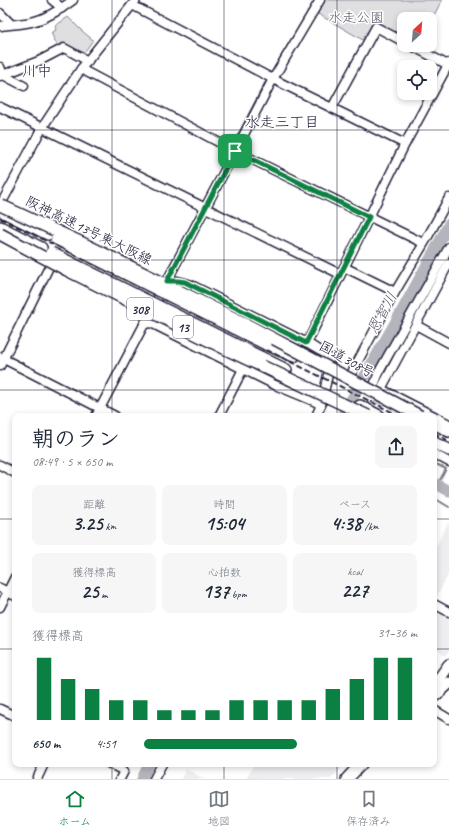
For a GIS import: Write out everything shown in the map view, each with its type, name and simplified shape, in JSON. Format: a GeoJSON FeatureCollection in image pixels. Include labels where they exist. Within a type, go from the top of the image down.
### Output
{"type":"FeatureCollection","features":[{"type":"Feature","properties":{"kind":"highway","name":"国道308号"},"geometry":{"type":"LineString","coordinates":[[0,205],[64,231],[167,281],[258,327],[415,413]]}},
{"type":"Feature","properties":{"kind":"highway"},"geometry":{"type":"LineString","coordinates":[[0,205],[266,344],[299,349],[344,381],[359,383]]}},
{"type":"Feature","properties":{"kind":"highway","name":"阪神高速13号東大阪線"},"geometry":{"type":"LineString","coordinates":[[0,205],[80,242],[244,323],[415,413]]}},
{"type":"Feature","properties":{"kind":"highway"},"geometry":{"type":"LineString","coordinates":[[0,227],[260,357],[284,374]]}},
{"type":"Feature","properties":{"kind":"highway","name":"13"},"geometry":{"type":"LineString","coordinates":[[0,234],[223,348],[362,413]]}},
{"type":"Feature","properties":{"kind":"highway","name":"308"},"geometry":{"type":"LineString","coordinates":[[0,238],[50,265],[149,314],[164,325],[284,374],[362,413]]}},
{"type":"Feature","properties":{"kind":"highway"},"geometry":{"type":"LineString","coordinates":[[437,425],[449,431]]}},
{"type":"Feature","properties":{"kind":"highway"},"geometry":{"type":"LineString","coordinates":[[437,444],[449,450]]}},
{"type":"Feature","properties":{"kind":"highway"},"geometry":{"type":"LineString","coordinates":[[437,449],[449,455]]}},
{"type":"Feature","properties":{"kind":"highway"},"geometry":{"type":"LineString","coordinates":[[437,682],[449,665]]}},
{"type":"Feature","properties":{"kind":"highway"},"geometry":{"type":"LineString","coordinates":[[437,693],[449,683]]}},
{"type":"Feature","properties":{"kind":"highway"},"geometry":{"type":"LineString","coordinates":[[346,779],[359,767]]}},
{"type":"Feature","properties":{"kind":"street"},"geometry":{"type":"LineString","coordinates":[[52,0],[62,8]]}},
{"type":"Feature","properties":{"kind":"street"},"geometry":{"type":"LineString","coordinates":[[0,26],[32,22],[62,8],[73,0]]}},
{"type":"Feature","properties":{"kind":"street"},"geometry":{"type":"LineString","coordinates":[[50,265],[1,360],[98,412],[273,79],[320,0]]}},
{"type":"Feature","properties":{"kind":"street"},"geometry":{"type":"LineString","coordinates":[[0,205],[42,128],[81,69],[134,3],[273,79],[405,144]]}},
{"type":"Feature","properties":{"kind":"street"},"geometry":{"type":"LineString","coordinates":[[0,13],[11,24]]}},
{"type":"Feature","properties":{"kind":"street"},"geometry":{"type":"LineString","coordinates":[[332,108],[376,27],[397,38]]}},
{"type":"Feature","properties":{"kind":"street"},"geometry":{"type":"LineString","coordinates":[[1,72],[39,61],[64,48],[88,60]]}},
{"type":"Feature","properties":{"kind":"street"},"geometry":{"type":"LineString","coordinates":[[318,413],[322,405],[330,366],[329,358],[326,355],[299,349],[342,271],[405,144],[448,64],[424,52]]}},
{"type":"Feature","properties":{"kind":"street"},"geometry":{"type":"LineString","coordinates":[[81,69],[235,151],[421,242]]}},
{"type":"Feature","properties":{"kind":"street"},"geometry":{"type":"LineString","coordinates":[[1,72],[24,86]]}},
{"type":"Feature","properties":{"kind":"street"},"geometry":{"type":"LineString","coordinates":[[0,108],[205,208],[342,271],[396,292]]}},
{"type":"Feature","properties":{"kind":"street"},"geometry":{"type":"LineString","coordinates":[[349,378],[449,198]]}},
{"type":"Feature","properties":{"kind":"street"},"geometry":{"type":"LineString","coordinates":[[371,389],[380,370],[449,247]]}},
{"type":"Feature","properties":{"kind":"street"},"geometry":{"type":"LineString","coordinates":[[428,413],[381,389],[449,263]]}},
{"type":"Feature","properties":{"kind":"street"},"geometry":{"type":"LineString","coordinates":[[144,324],[164,325],[243,369],[275,385],[322,405]]}},
{"type":"Feature","properties":{"kind":"street"},"geometry":{"type":"LineString","coordinates":[[416,325],[449,343]]}},
{"type":"Feature","properties":{"kind":"street"},"geometry":{"type":"LineString","coordinates":[[221,413],[243,369]]}},
{"type":"Feature","properties":{"kind":"street"},"geometry":{"type":"LineString","coordinates":[[437,418],[449,424]]}},
{"type":"Feature","properties":{"kind":"street"},"geometry":{"type":"LineString","coordinates":[[437,456],[449,462]]}},
{"type":"Feature","properties":{"kind":"street"},"geometry":{"type":"LineString","coordinates":[[0,465],[12,471]]}},
{"type":"Feature","properties":{"kind":"street"},"geometry":{"type":"LineString","coordinates":[[0,607],[8,592]]}},
{"type":"Feature","properties":{"kind":"street"},"geometry":{"type":"LineString","coordinates":[[437,606],[449,612]]}},
{"type":"Feature","properties":{"kind":"street"},"geometry":{"type":"LineString","coordinates":[[0,708],[12,714]]}},
{"type":"Feature","properties":{"kind":"street"},"geometry":{"type":"LineString","coordinates":[[437,712],[449,719]]}},
{"type":"Feature","properties":{"kind":"street"},"geometry":{"type":"LineString","coordinates":[[37,779],[43,767]]}},
{"type":"Feature","properties":{"kind":"street"},"geometry":{"type":"LineString","coordinates":[[116,767],[124,771],[120,779]]}},
{"type":"Feature","properties":{"kind":"street"},"geometry":{"type":"LineString","coordinates":[[154,779],[160,767]]}},
{"type":"Feature","properties":{"kind":"shaded area"},"geometry":{"type":"Polygon","coordinates":[[[449,521],[449,573],[437,596],[437,544],[449,521]]]}},
{"type":"Feature","properties":{"kind":"shaded area"},"geometry":{"type":"Polygon","coordinates":[[[437,611],[449,617],[449,651],[445,656],[437,648],[437,611]]]}},
{"type":"Feature","properties":{"kind":"shaded area"},"geometry":{"type":"Polygon","coordinates":[[[252,767],[342,767],[331,779],[246,779],[252,767]]]}},
{"type":"Feature","properties":{"kind":"shaded area"},"geometry":{"type":"Polygon","coordinates":[[[186,769],[205,779],[181,779],[186,769]]]}},
{"type":"Feature","properties":{"kind":"green space","name":"水走公園"},"geometry":{"type":"Polygon","coordinates":[[[325,0],[442,0],[436,12],[397,12],[397,33],[374,22],[363,40],[318,14],[325,0]]]}},
{"type":"Feature","properties":{"kind":"green space"},"geometry":{"type":"Polygon","coordinates":[[[68,17],[93,40],[83,54],[58,47],[51,33],[56,30],[55,26],[68,17]]]}},
{"type":"Feature","properties":{"kind":"waterway"},"geometry":{"type":"LineString","coordinates":[[272,72],[315,0]]}},
{"type":"Feature","properties":{"kind":"waterway"},"geometry":{"type":"LineString","coordinates":[[234,143],[265,83]]}},
{"type":"Feature","properties":{"kind":"waterway"},"geometry":{"type":"LineString","coordinates":[[204,200],[228,155]]}},
{"type":"Feature","properties":{"kind":"waterway"},"geometry":{"type":"LineString","coordinates":[[170,265],[198,212]]}},
{"type":"Feature","properties":{"kind":"waterway","name":"恩智川"},"geometry":{"type":"LineString","coordinates":[[344,413],[449,224]]}},
{"type":"Feature","properties":{"kind":"waterway"},"geometry":{"type":"LineString","coordinates":[[437,464],[446,469],[437,486]]}},
{"type":"Feature","properties":{"kind":"waterway"},"geometry":{"type":"LineString","coordinates":[[437,485],[449,491]]}},
{"type":"Feature","properties":{"kind":"waterway"},"geometry":{"type":"LineString","coordinates":[[437,500],[449,507]]}},
{"type":"Feature","properties":{"kind":"waterway","name":"恩智川"},"geometry":{"type":"LineString","coordinates":[[142,779],[148,767]]}},
{"type":"Feature","properties":{"kind":"tunnel"},"geometry":{"type":"LineString","coordinates":[[375,413],[386,392]]}},
{"type":"Feature","properties":{"kind":"railway"},"geometry":{"type":"LineString","coordinates":[[0,218],[394,413]]}},
{"type":"Feature","properties":{"kind":"railway"},"geometry":{"type":"LineString","coordinates":[[437,435],[449,441]]}},
{"type":"Feature","properties":{"kind":"district","name":"川中"},"geometry":{"type":"Point","coordinates":[37,71]}},
{"type":"Feature","properties":{"kind":"district","name":"水走三丁目"},"geometry":{"type":"Point","coordinates":[282,122]}},
{"type":"Feature","properties":{"kind":"route"},"geometry":{"type":"LineString","coordinates":[[235,151],[369,217],[306,343],[185,282],[167,281],[235,151]]}}]}
